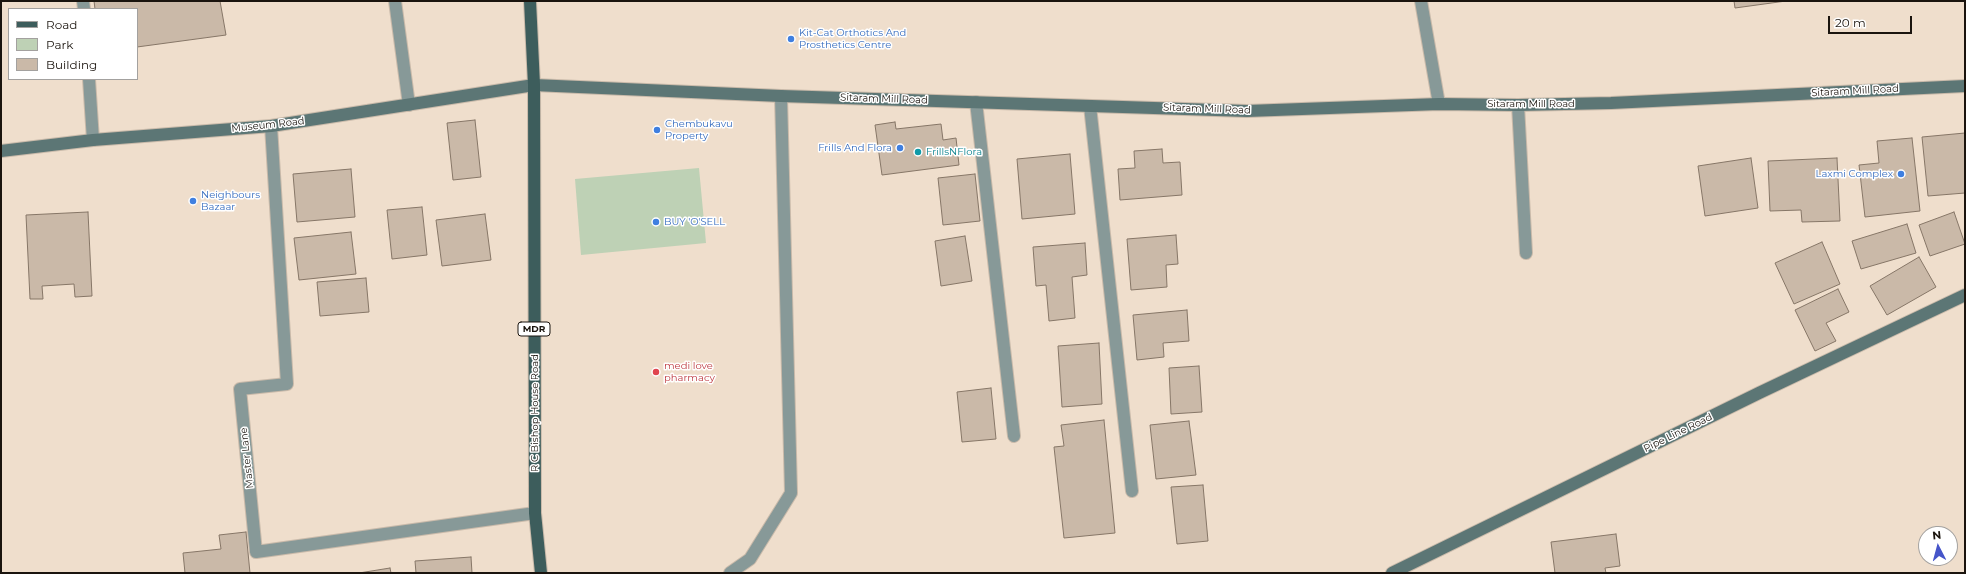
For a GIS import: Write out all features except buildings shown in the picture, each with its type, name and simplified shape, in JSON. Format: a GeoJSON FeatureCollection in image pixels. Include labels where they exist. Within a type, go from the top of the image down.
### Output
{"type":"FeatureCollection","features":[{"type":"Feature","properties":{"kind":"main road"},"geometry":{"type":"LineString","coordinates":[[530,1],[534,85]]}},
{"type":"Feature","properties":{"kind":"main road","name":"Museum Road"},"geometry":{"type":"LineString","coordinates":[[1,151],[93,140],[271,126],[534,85]]}},
{"type":"Feature","properties":{"kind":"main road","name":"Sitaram Mill Road"},"geometry":{"type":"LineString","coordinates":[[534,85],[781,96],[1247,111],[1439,104],[1518,105],[1611,103],[1965,86]]}},
{"type":"Feature","properties":{"kind":"main road","name":"R C Bishop House Road"},"geometry":{"type":"LineString","coordinates":[[534,85],[535,513],[541,573]]}},
{"type":"Feature","properties":{"kind":"main road","name":"Pipe Line Road"},"geometry":{"type":"LineString","coordinates":[[1392,573],[1759,393],[1965,295]]}},
{"type":"Feature","properties":{"kind":"street"},"geometry":{"type":"LineString","coordinates":[[395,1],[409,105]]}},
{"type":"Feature","properties":{"kind":"street"},"geometry":{"type":"LineString","coordinates":[[1421,1],[1439,104]]}},
{"type":"Feature","properties":{"kind":"street"},"geometry":{"type":"LineString","coordinates":[[89,80],[93,140]]}},
{"type":"Feature","properties":{"kind":"street"},"geometry":{"type":"LineString","coordinates":[[730,573],[750,559],[791,493],[781,96]]}},
{"type":"Feature","properties":{"kind":"street"},"geometry":{"type":"LineString","coordinates":[[976,102],[1014,436]]}},
{"type":"Feature","properties":{"kind":"street"},"geometry":{"type":"LineString","coordinates":[[1518,105],[1526,253]]}},
{"type":"Feature","properties":{"kind":"street"},"geometry":{"type":"LineString","coordinates":[[1090,106],[1132,491]]}},
{"type":"Feature","properties":{"kind":"street","name":"Master Lane"},"geometry":{"type":"LineString","coordinates":[[271,126],[287,384],[240,389],[256,552],[535,513]]}},
{"type":"Feature","properties":{"kind":"green space"},"geometry":{"type":"Polygon","coordinates":[[[699,168],[706,243],[581,255],[575,179],[699,168]]]}},
{"type":"Feature","properties":{"kind":"place","name":"Kit-Cat Orthotics And Prosthetics Centre"},"geometry":{"type":"Point","coordinates":[791,39]}},
{"type":"Feature","properties":{"kind":"place","name":"Chembukavu Property"},"geometry":{"type":"Point","coordinates":[657,130]}},
{"type":"Feature","properties":{"kind":"place","name":"Frills And Flora"},"geometry":{"type":"Point","coordinates":[900,148]}},
{"type":"Feature","properties":{"kind":"place","name":"FrillsNFlora"},"geometry":{"type":"Point","coordinates":[918,152]}},
{"type":"Feature","properties":{"kind":"place","name":"Laxmi Complex"},"geometry":{"type":"Point","coordinates":[1901,174]}},
{"type":"Feature","properties":{"kind":"place","name":"Neighbours Bazaar"},"geometry":{"type":"Point","coordinates":[193,201]}},
{"type":"Feature","properties":{"kind":"place","name":"BUY 'O'SELL"},"geometry":{"type":"Point","coordinates":[656,222]}},
{"type":"Feature","properties":{"kind":"place","name":"medi love pharmacy"},"geometry":{"type":"Point","coordinates":[656,372]}}]}
